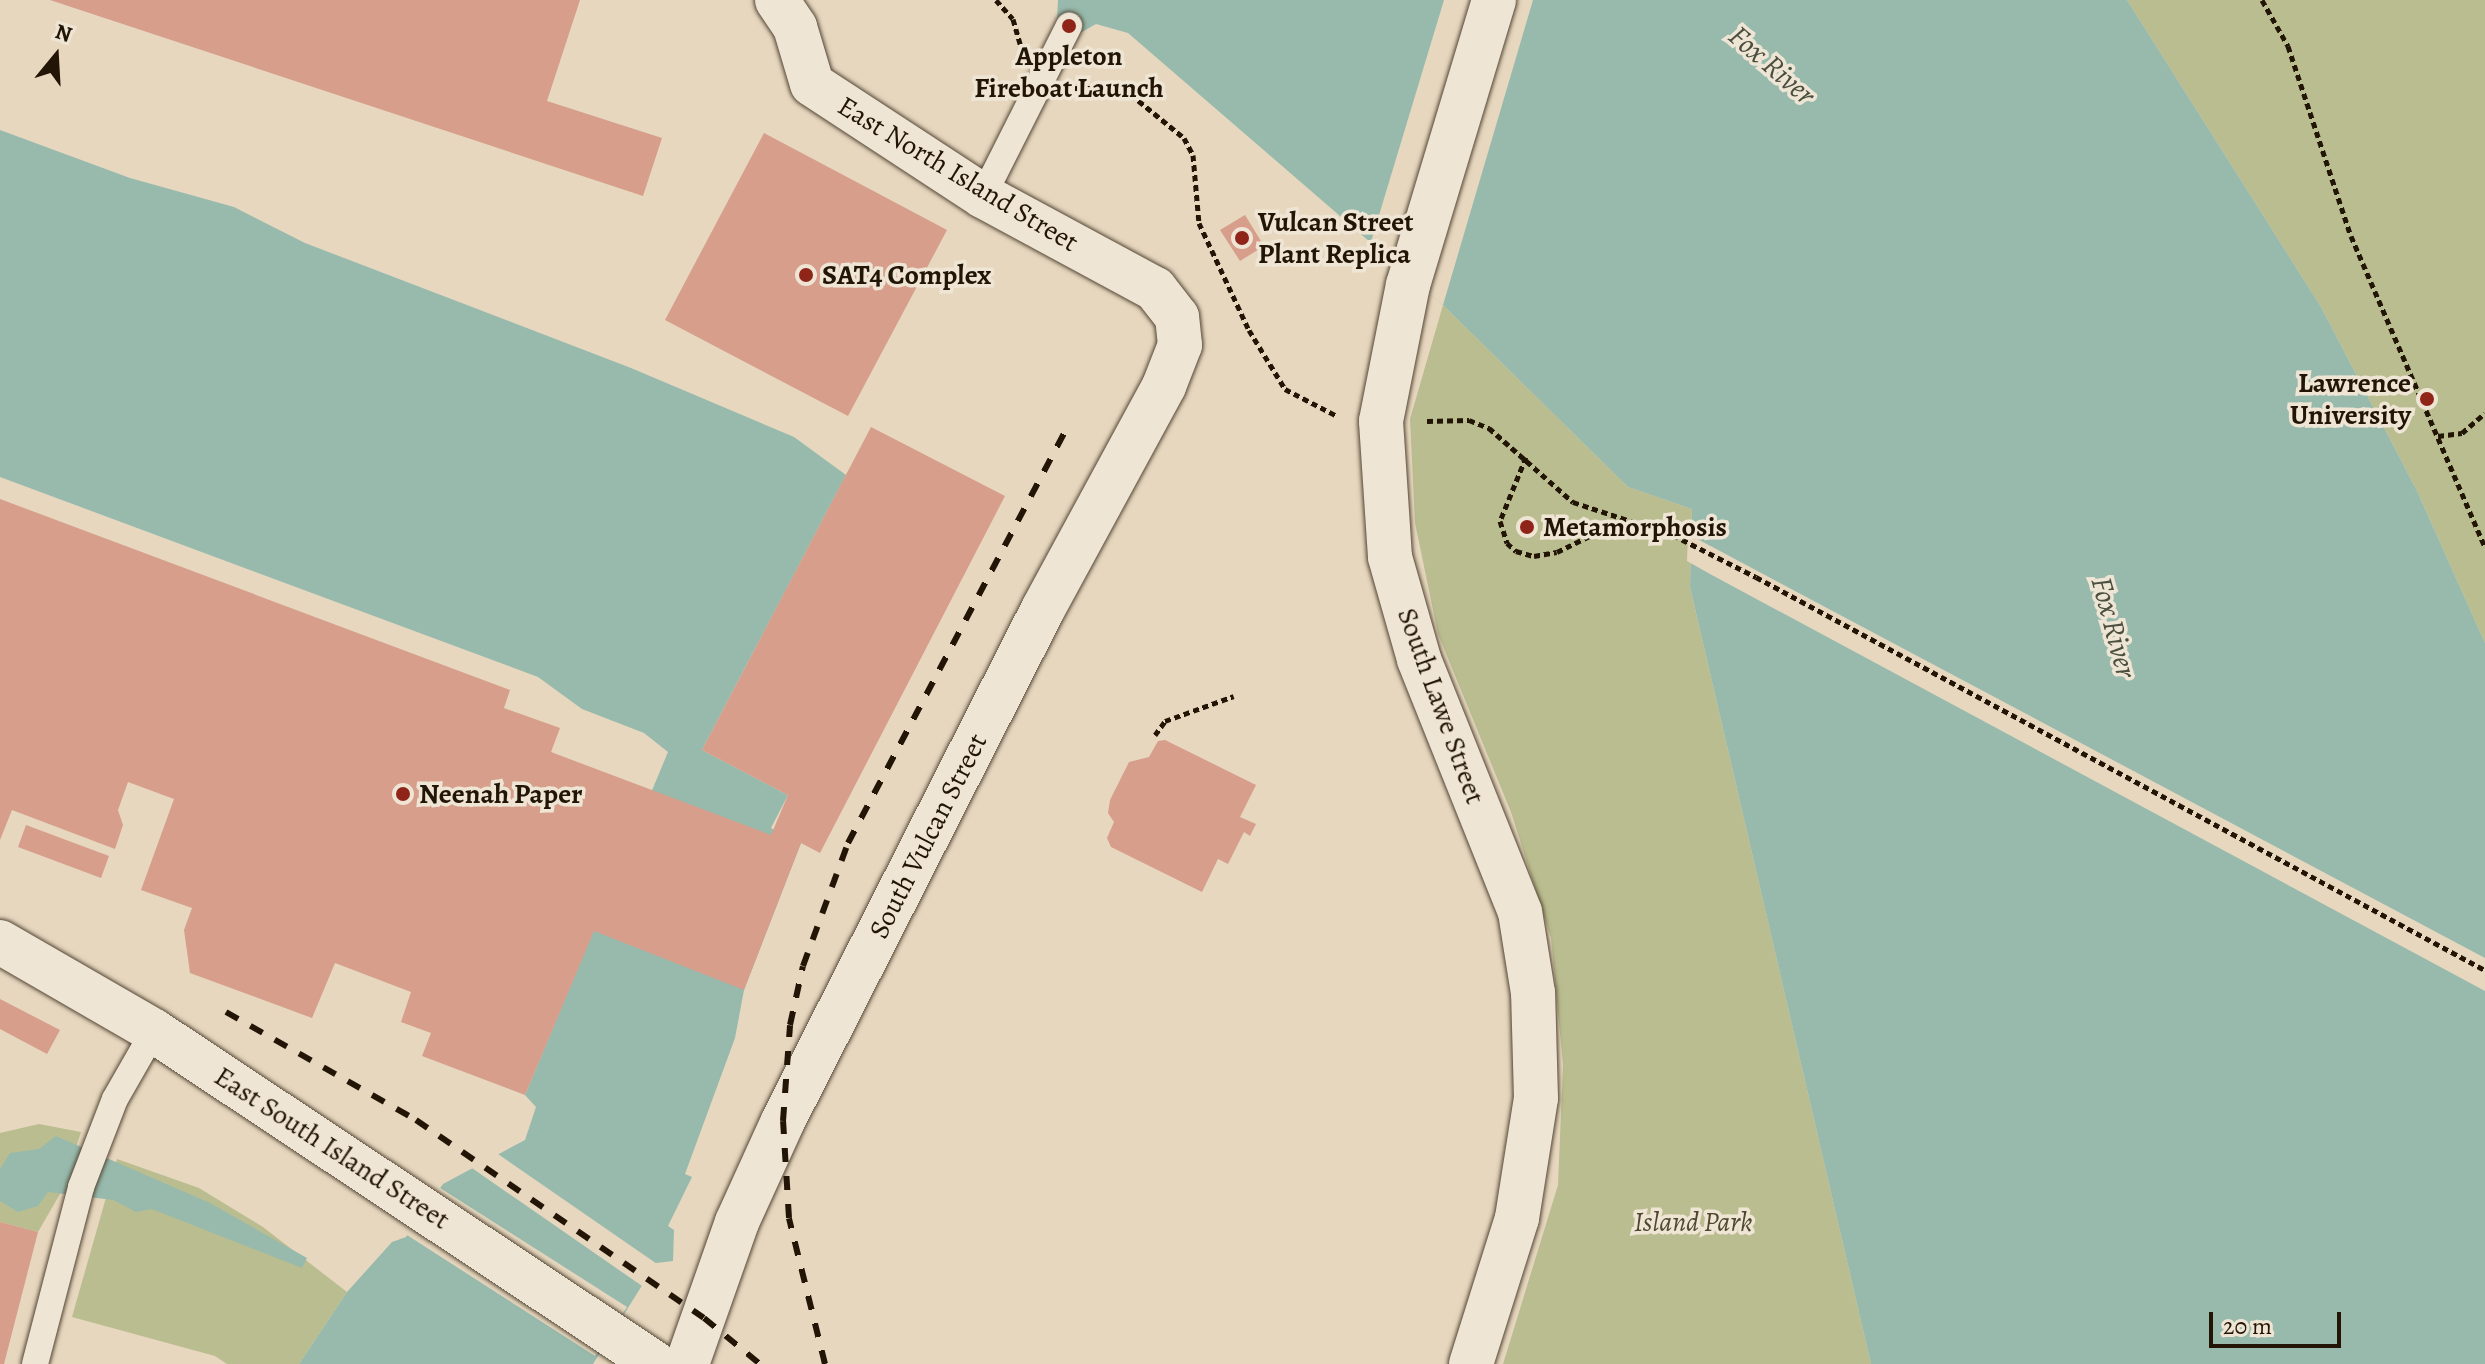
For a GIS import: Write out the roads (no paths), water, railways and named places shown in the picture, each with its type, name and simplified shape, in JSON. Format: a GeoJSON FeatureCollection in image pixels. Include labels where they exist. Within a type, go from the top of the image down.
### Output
{"type":"FeatureCollection","features":[{"type":"Feature","properties":{"kind":"street","name":"East North Island Street"},"geometry":{"type":"LineString","coordinates":[[777,0],[795,27],[812,84],[983,196],[1155,289],[1177,317]]}},
{"type":"Feature","properties":{"kind":"street","name":"South Lawe Street"},"geometry":{"type":"LineString","coordinates":[[1471,1364],[1517,1218],[1536,1098],[1533,993],[1520,912],[1419,659],[1390,557],[1381,421],[1408,285],[1494,0]]}},
{"type":"Feature","properties":{"kind":"street","name":"South Vulcan Street"},"geometry":{"type":"LineString","coordinates":[[687,1364],[737,1222],[783,1121],[1043,609],[1164,386],[1180,345],[1177,317]]}},
{"type":"Feature","properties":{"kind":"street","name":"East South Island Street"},"geometry":{"type":"LineString","coordinates":[[0,942],[154,1031],[611,1331],[656,1364]]}},
{"type":"Feature","properties":{"kind":"lane"},"geometry":{"type":"LineString","coordinates":[[983,196],[1069,26]]}},
{"type":"Feature","properties":{"kind":"lane"},"geometry":{"type":"LineString","coordinates":[[35,1364],[66,1240],[97,1142],[154,1031]]}},
{"type":"Feature","properties":{"kind":"water","name":"Fox River"},"geometry":{"type":"Polygon","coordinates":[[[1058,0],[2127,0],[2321,307],[2417,491],[2485,643],[2485,1364],[1871,1364],[1690,587],[1692,509],[1628,487],[1443,305],[1128,33],[1096,24],[1082,32],[1057,20],[1058,0]]]}},
{"type":"Feature","properties":{"kind":"water"},"geometry":{"type":"Polygon","coordinates":[[[0,130],[130,178],[234,207],[305,243],[631,368],[794,437],[846,475],[702,750],[788,795],[771,828],[801,843],[744,990],[735,1038],[685,1174],[692,1177],[668,1226],[674,1230],[673,1261],[656,1263],[593,1364],[299,1364],[347,1292],[392,1242],[406,1237],[443,1184],[525,1140],[536,1107],[525,1095],[668,752],[644,733],[582,709],[538,677],[0,477],[0,130]]]}},
{"type":"Feature","properties":{"kind":"water"},"geometry":{"type":"Polygon","coordinates":[[[56,1136],[210,1203],[307,1258],[302,1268],[152,1209],[136,1212],[113,1200],[48,1192],[38,1206],[18,1212],[0,1201],[0,1169],[10,1153],[39,1149],[56,1136]]]}},
{"type":"Feature","properties":{"kind":"railway"},"geometry":{"type":"LineString","coordinates":[[825,1364],[789,1218],[783,1121],[790,1025],[803,966],[848,843],[1065,431]]}},
{"type":"Feature","properties":{"kind":"railway"},"geometry":{"type":"LineString","coordinates":[[226,1012],[416,1120],[704,1318],[760,1364]]}},
{"type":"Feature","properties":{"kind":"place","name":"Appleton Fireboat Launch"},"geometry":{"type":"Point","coordinates":[1069,26]}},
{"type":"Feature","properties":{"kind":"place","name":"Vulcan Street Plant Replica"},"geometry":{"type":"Point","coordinates":[1242,238]}},
{"type":"Feature","properties":{"kind":"place","name":"SAT4 Complex"},"geometry":{"type":"Point","coordinates":[806,275]}},
{"type":"Feature","properties":{"kind":"place","name":"Lawrence University"},"geometry":{"type":"Point","coordinates":[2427,399]}},
{"type":"Feature","properties":{"kind":"place","name":"Metamorphosis"},"geometry":{"type":"Point","coordinates":[1527,527]}},
{"type":"Feature","properties":{"kind":"place","name":"Neenah Paper"},"geometry":{"type":"Point","coordinates":[403,794]}},
{"type":"Feature","properties":{"kind":"park label","name":"Island Park"},"geometry":{"type":"Point","coordinates":[1693,1222]}}]}
